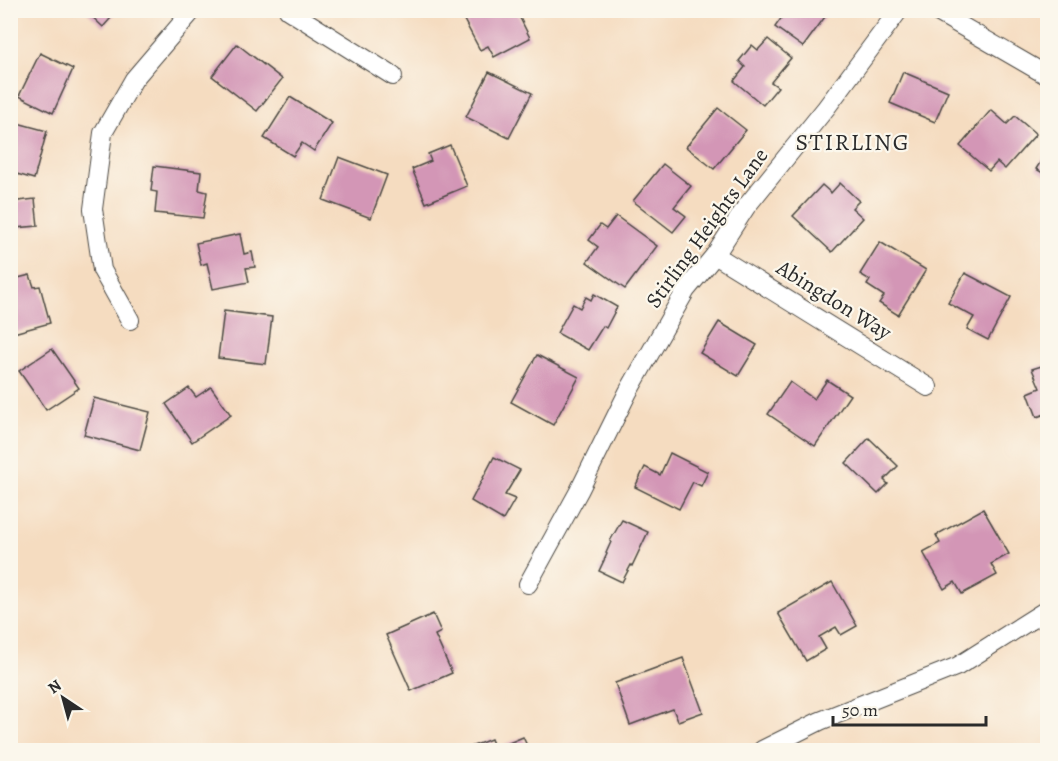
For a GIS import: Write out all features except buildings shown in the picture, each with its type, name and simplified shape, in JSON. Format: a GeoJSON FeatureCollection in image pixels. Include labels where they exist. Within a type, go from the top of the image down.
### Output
{"type":"FeatureCollection","features":[{"type":"Feature","properties":{"kind":"street"},"geometry":{"type":"LineString","coordinates":[[130,320],[102,270],[93,209],[103,133],[134,79],[193,10]]}},
{"type":"Feature","properties":{"kind":"street"},"geometry":{"type":"LineString","coordinates":[[288,10],[393,76]]}},
{"type":"Feature","properties":{"kind":"street","name":"Stirling Heights Lane"},"geometry":{"type":"LineString","coordinates":[[528,584],[579,491],[628,392],[686,290],[715,255],[746,207],[826,108],[899,10]]}},
{"type":"Feature","properties":{"kind":"street"},"geometry":{"type":"LineString","coordinates":[[934,10],[1047,76]]}},
{"type":"Feature","properties":{"kind":"street","name":"Abingdon Way"},"geometry":{"type":"LineString","coordinates":[[715,255],[928,387]]}},
{"type":"Feature","properties":{"kind":"street"},"geometry":{"type":"LineString","coordinates":[[762,750],[820,721],[958,666],[1047,609]]}},
{"type":"Feature","properties":{"kind":"district","name":"STIRLING"},"geometry":{"type":"Point","coordinates":[853,142]}}]}
